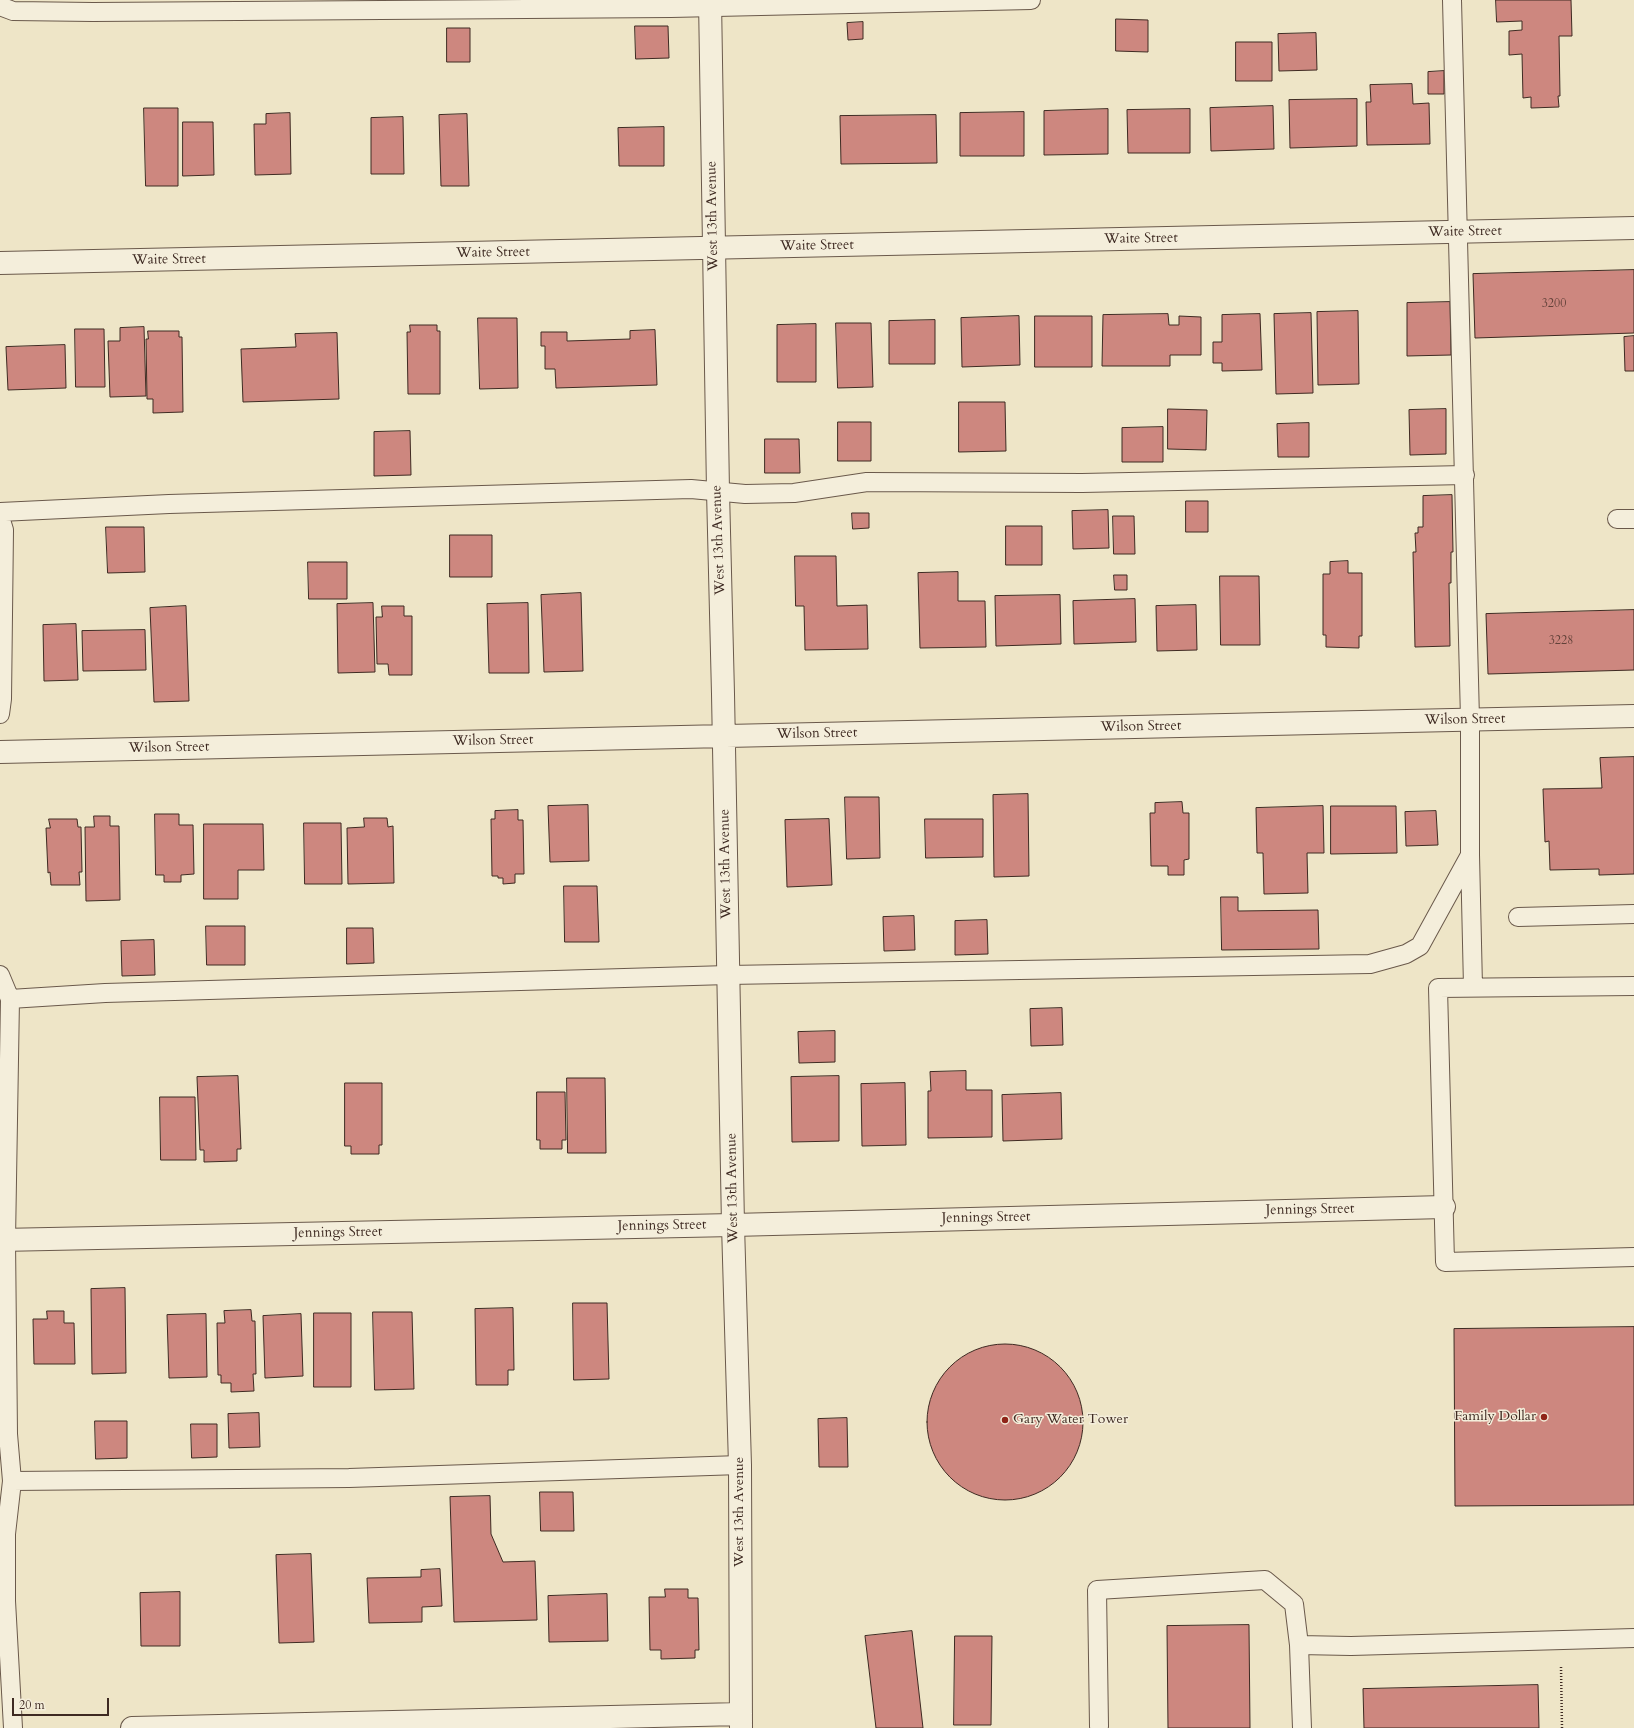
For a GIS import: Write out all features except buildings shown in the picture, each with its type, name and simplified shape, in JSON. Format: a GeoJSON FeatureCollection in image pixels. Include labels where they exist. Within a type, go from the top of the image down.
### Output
{"type":"FeatureCollection","features":[{"type":"Feature","properties":{"kind":"street","name":"West 13th Avenue"},"geometry":{"type":"LineString","coordinates":[[710,4],[733,1225],[740,1465],[741,1721]]}},
{"type":"Feature","properties":{"kind":"street","name":"Waite Street"},"geometry":{"type":"LineString","coordinates":[[0,263],[1634,228]]}},
{"type":"Feature","properties":{"kind":"street","name":"Wilson Street"},"geometry":{"type":"LineString","coordinates":[[0,752],[1634,716]]}},
{"type":"Feature","properties":{"kind":"street","name":"Jennings Street"},"geometry":{"type":"LineString","coordinates":[[3,1240],[733,1225],[1444,1207]]}},
{"type":"Feature","properties":{"kind":"street"},"geometry":{"type":"LineString","coordinates":[[132,1728],[741,1721]]}},
{"type":"Feature","properties":{"kind":"lane"},"geometry":{"type":"LineString","coordinates":[[0,6],[13,11],[86,12],[1031,0]]}},
{"type":"Feature","properties":{"kind":"lane"},"geometry":{"type":"LineString","coordinates":[[1452,0],[1470,719],[1470,855],[1474,987]]}},
{"type":"Feature","properties":{"kind":"lane"},"geometry":{"type":"LineString","coordinates":[[0,512],[169,504],[691,488],[745,494],[794,493],[867,482],[1082,483],[1464,475]]}},
{"type":"Feature","properties":{"kind":"lane"},"geometry":{"type":"LineString","coordinates":[[0,517],[4,530],[2,699],[0,714]]}},
{"type":"Feature","properties":{"kind":"lane"},"geometry":{"type":"LineString","coordinates":[[10,1000],[105,992],[728,975],[1370,964],[1406,954],[1420,946],[1470,855]]}},
{"type":"Feature","properties":{"kind":"lane"},"geometry":{"type":"LineString","coordinates":[[1518,917],[1634,914]]}},
{"type":"Feature","properties":{"kind":"lane"},"geometry":{"type":"LineString","coordinates":[[0,975],[10,1000],[3,1240],[8,1434],[12,1481],[6,1534],[6,1586],[13,1728]]}},
{"type":"Feature","properties":{"kind":"lane"},"geometry":{"type":"LineString","coordinates":[[1634,986],[1438,988],[1445,1262],[1634,1257]]}},
{"type":"Feature","properties":{"kind":"lane"},"geometry":{"type":"LineString","coordinates":[[12,1481],[349,1478],[740,1465]]}},
{"type":"Feature","properties":{"kind":"lane"},"geometry":{"type":"LineString","coordinates":[[1099,1726],[1097,1590],[1265,1580],[1294,1604],[1300,1645],[1302,1728]]}},
{"type":"Feature","properties":{"kind":"lane"},"geometry":{"type":"LineString","coordinates":[[1300,1645],[1351,1646],[1634,1638]]}},
{"type":"Feature","properties":{"kind":"path"},"geometry":{"type":"LineString","coordinates":[[1560,1640],[1562,1728]]}},
{"type":"Feature","properties":{"kind":"place","name":"Family Dollar"},"geometry":{"type":"Point","coordinates":[1544,1417]}},
{"type":"Feature","properties":{"kind":"place","name":"Gary Water Tower"},"geometry":{"type":"Point","coordinates":[1005,1420]}}]}
